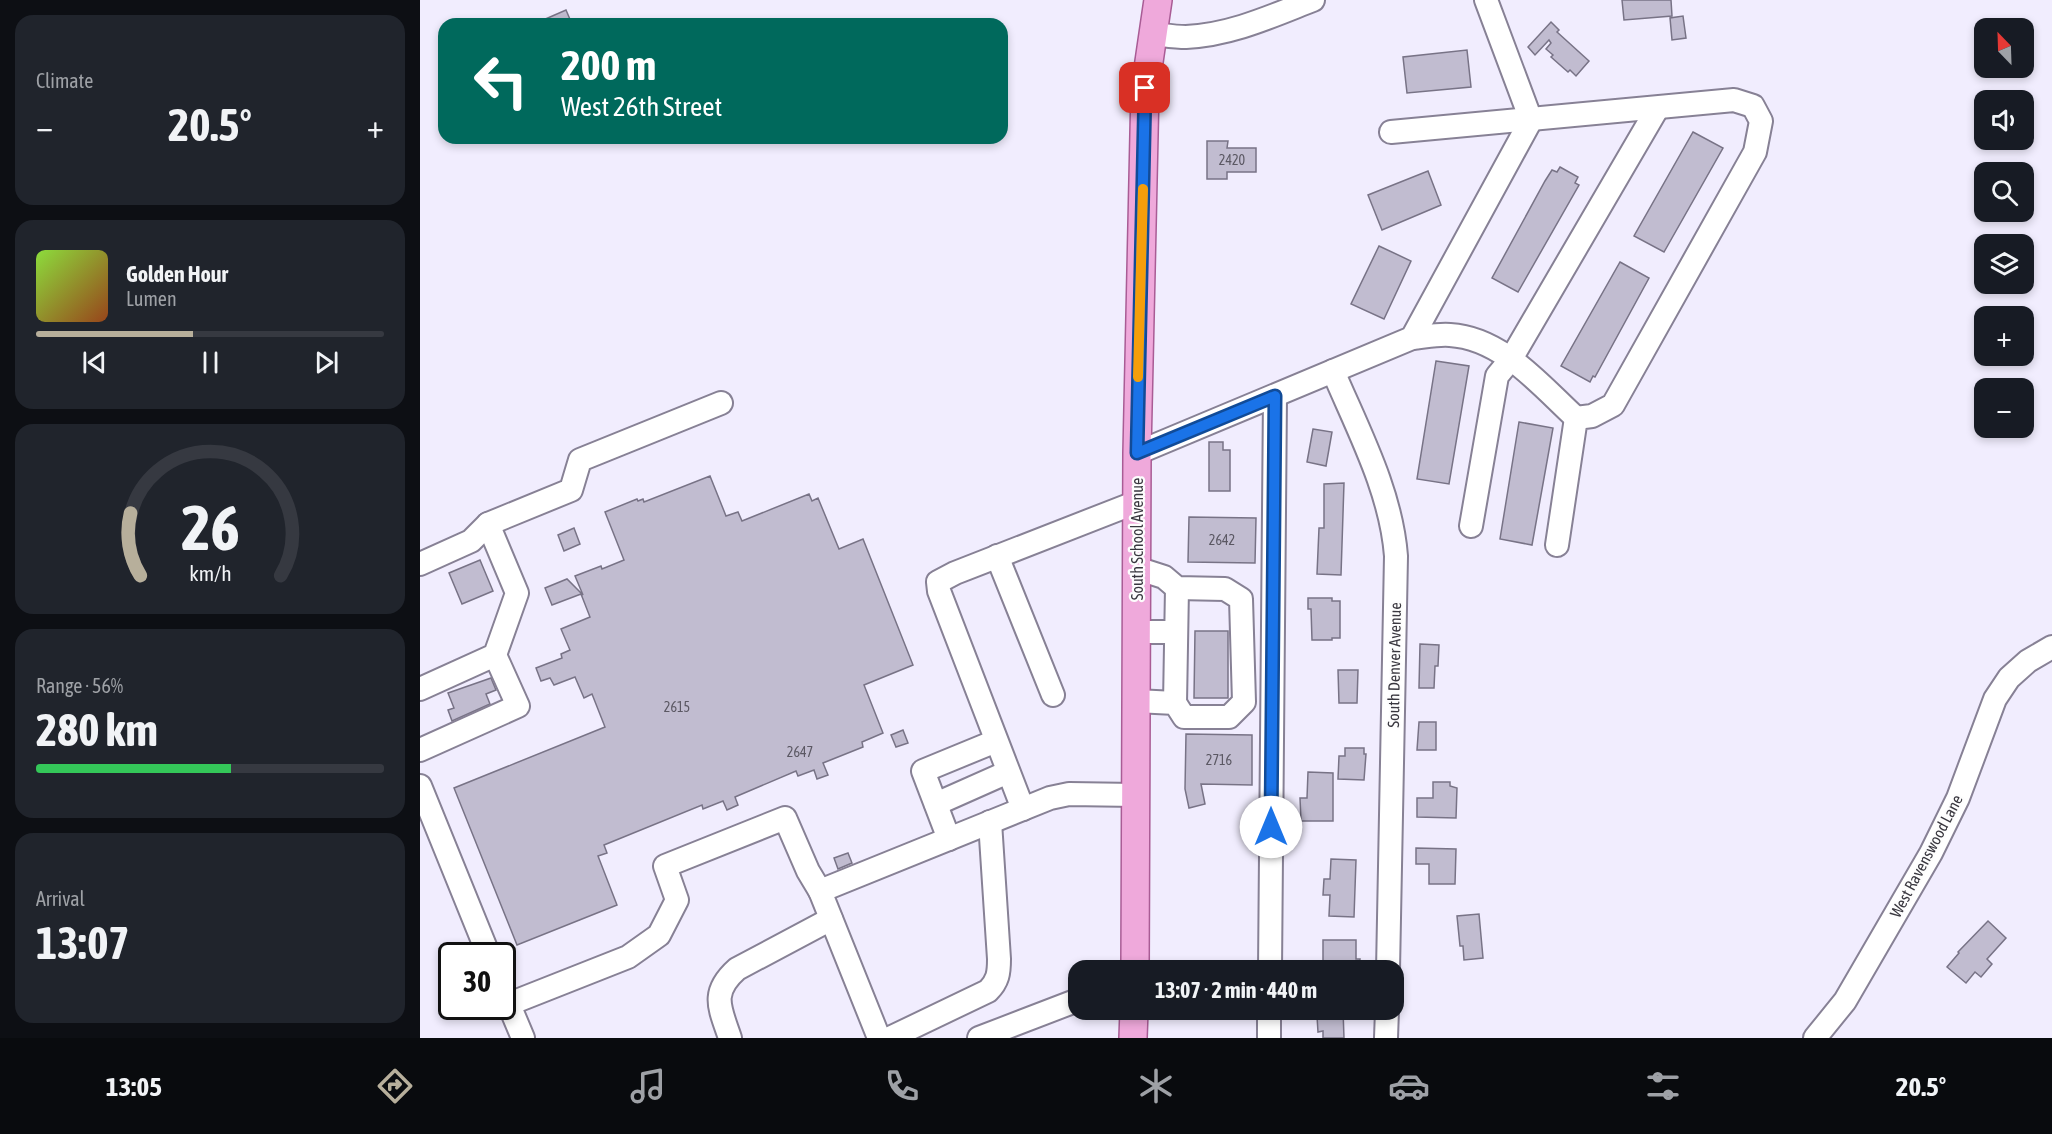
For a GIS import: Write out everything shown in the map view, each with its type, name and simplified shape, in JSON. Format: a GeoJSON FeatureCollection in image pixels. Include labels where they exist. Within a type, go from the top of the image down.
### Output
{"type":"FeatureCollection","features":[{"type":"Feature","properties":{"kind":"main road","name":"South School Avenue"},"geometry":{"type":"LineString","coordinates":[[1135,960],[1137,453],[1145,88],[1158,0]]}},
{"type":"Feature","properties":{"kind":"main road"},"geometry":{"type":"LineString","coordinates":[[1133,1038],[1134,1020]]}},
{"type":"Feature","properties":{"kind":"street"},"geometry":{"type":"LineString","coordinates":[[1152,34],[1185,37],[1221,33],[1253,24],[1313,0]]}},
{"type":"Feature","properties":{"kind":"street"},"geometry":{"type":"LineString","coordinates":[[1412,338],[1531,120],[1486,0]]}},
{"type":"Feature","properties":{"kind":"street"},"geometry":{"type":"LineString","coordinates":[[1137,453],[1412,338],[1450,335],[1483,343],[1511,359],[1576,418],[1592,416],[1613,405],[1755,152],[1761,121],[1753,106],[1734,100],[1657,109],[1391,132]]}},
{"type":"Feature","properties":{"kind":"street"},"geometry":{"type":"LineString","coordinates":[[1471,526],[1497,376],[1511,359],[1657,109]]}},
{"type":"Feature","properties":{"kind":"street","name":"South Denver Avenue"},"geometry":{"type":"LineString","coordinates":[[1340,368],[1383,492],[1395,535],[1388,960]]}},
{"type":"Feature","properties":{"kind":"street"},"geometry":{"type":"LineString","coordinates":[[1269,960],[1275,396]]}},
{"type":"Feature","properties":{"kind":"street"},"geometry":{"type":"LineString","coordinates":[[420,564],[471,541],[488,524],[572,490],[580,460],[721,403]]}},
{"type":"Feature","properties":{"kind":"street"},"geometry":{"type":"LineString","coordinates":[[1557,544],[1576,418]]}},
{"type":"Feature","properties":{"kind":"street"},"geometry":{"type":"LineString","coordinates":[[1023,809],[938,586],[944,578],[1137,502]]}},
{"type":"Feature","properties":{"kind":"street"},"geometry":{"type":"LineString","coordinates":[[420,750],[518,706],[495,656],[517,594],[488,524]]}},
{"type":"Feature","properties":{"kind":"street"},"geometry":{"type":"LineString","coordinates":[[997,556],[1053,695]]}},
{"type":"Feature","properties":{"kind":"street"},"geometry":{"type":"LineString","coordinates":[[1137,568],[1164,577],[1178,588],[1225,589],[1241,599],[1244,702],[1229,717],[1184,717],[1175,703],[1178,588]]}},
{"type":"Feature","properties":{"kind":"street"},"geometry":{"type":"LineString","coordinates":[[1136,632],[1176,632]]}},
{"type":"Feature","properties":{"kind":"street","name":"West Ravenswood Lane"},"geometry":{"type":"LineString","coordinates":[[1815,1038],[1845,1002],[1931,853],[1958,798],[1995,699],[2009,678],[2028,661],[2052,646]]}},
{"type":"Feature","properties":{"kind":"street"},"geometry":{"type":"LineString","coordinates":[[420,688],[495,656]]}},
{"type":"Feature","properties":{"kind":"street"},"geometry":{"type":"LineString","coordinates":[[1136,700],[1175,703]]}},
{"type":"Feature","properties":{"kind":"street"},"geometry":{"type":"LineString","coordinates":[[949,839],[923,771],[996,741]]}},
{"type":"Feature","properties":{"kind":"street"},"geometry":{"type":"LineString","coordinates":[[936,804],[1008,772]]}},
{"type":"Feature","properties":{"kind":"street"},"geometry":{"type":"LineString","coordinates":[[420,786],[483,942]]}},
{"type":"Feature","properties":{"kind":"street"},"geometry":{"type":"LineString","coordinates":[[820,891],[1050,798],[1068,794],[1136,795]]}},
{"type":"Feature","properties":{"kind":"street"},"geometry":{"type":"LineString","coordinates":[[516,993],[628,957],[659,935],[677,900],[665,866],[785,818],[808,872],[820,891],[879,1038]]}},
{"type":"Feature","properties":{"kind":"street"},"geometry":{"type":"LineString","coordinates":[[890,1038],[988,991],[996,982],[999,959],[990,822]]}},
{"type":"Feature","properties":{"kind":"street"},"geometry":{"type":"LineString","coordinates":[[730,1038],[718,1003],[719,992],[727,978],[737,969],[831,919]]}},
{"type":"Feature","properties":{"kind":"street"},"geometry":{"type":"LineString","coordinates":[[980,1038],[1068,1004]]}},
{"type":"Feature","properties":{"kind":"street"},"geometry":{"type":"LineString","coordinates":[[516,1020],[523,1038]]}},
{"type":"Feature","properties":{"kind":"street"},"geometry":{"type":"LineString","coordinates":[[1269,1020],[1269,1038]]}},
{"type":"Feature","properties":{"kind":"street"},"geometry":{"type":"LineString","coordinates":[[1386,1038],[1387,1020]]}},
{"type":"Feature","properties":{"kind":"building"},"geometry":{"type":"Polygon","coordinates":[[[1622,0],[1671,0],[1672,16],[1624,20],[1622,0]]]}},
{"type":"Feature","properties":{"kind":"building"},"geometry":{"type":"Polygon","coordinates":[[[566,10],[569,18],[548,18],[566,10]]]}},
{"type":"Feature","properties":{"kind":"building"},"geometry":{"type":"Polygon","coordinates":[[[1683,16],[1686,38],[1672,40],[1670,18],[1683,16]]]}},
{"type":"Feature","properties":{"kind":"building"},"geometry":{"type":"Polygon","coordinates":[[[1551,22],[1559,30],[1557,32],[1589,61],[1576,76],[1551,57],[1553,55],[1546,49],[1551,43],[1549,40],[1535,55],[1528,47],[1551,22]]]}},
{"type":"Feature","properties":{"kind":"building"},"geometry":{"type":"Polygon","coordinates":[[[1467,50],[1471,87],[1407,93],[1403,57],[1467,50]]]}},
{"type":"Feature","properties":{"kind":"building"},"geometry":{"type":"Polygon","coordinates":[[[1693,132],[1723,148],[1664,252],[1634,236],[1693,132]]]}},
{"type":"Feature","properties":{"kind":"building"},"geometry":{"type":"Polygon","coordinates":[[[1207,141],[1228,141],[1227,148],[1256,148],[1256,172],[1227,172],[1227,179],[1207,179],[1207,141]]]}},
{"type":"Feature","properties":{"kind":"building"},"geometry":{"type":"Polygon","coordinates":[[[1560,167],[1578,177],[1575,183],[1579,185],[1518,292],[1492,278],[1545,181],[1552,170],[1557,172],[1560,167]]]}},
{"type":"Feature","properties":{"kind":"building"},"geometry":{"type":"Polygon","coordinates":[[[1428,171],[1441,205],[1382,230],[1368,195],[1428,171]]]}},
{"type":"Feature","properties":{"kind":"building"},"geometry":{"type":"Polygon","coordinates":[[[1379,246],[1411,261],[1384,319],[1351,304],[1379,246]]]}},
{"type":"Feature","properties":{"kind":"building"},"geometry":{"type":"Polygon","coordinates":[[[1620,262],[1649,278],[1595,377],[1593,376],[1590,382],[1561,366],[1620,262]]]}},
{"type":"Feature","properties":{"kind":"building"},"geometry":{"type":"Polygon","coordinates":[[[1436,361],[1469,366],[1449,484],[1417,479],[1436,361]]]}},
{"type":"Feature","properties":{"kind":"building"},"geometry":{"type":"Polygon","coordinates":[[[1519,422],[1553,428],[1532,545],[1500,539],[1519,422]]]}},
{"type":"Feature","properties":{"kind":"building"},"geometry":{"type":"Polygon","coordinates":[[[1313,429],[1332,432],[1326,466],[1307,462],[1313,429]]]}},
{"type":"Feature","properties":{"kind":"building"},"geometry":{"type":"Polygon","coordinates":[[[1209,442],[1223,442],[1223,450],[1230,450],[1230,491],[1209,491],[1209,442]]]}},
{"type":"Feature","properties":{"kind":"building"},"geometry":{"type":"Polygon","coordinates":[[[710,476],[726,516],[738,512],[742,521],[809,494],[812,501],[818,498],[839,549],[863,539],[913,665],[864,685],[883,733],[862,742],[863,747],[823,763],[828,775],[817,779],[814,770],[798,776],[796,771],[735,797],[738,805],[727,810],[723,801],[703,809],[702,805],[604,845],[607,853],[598,856],[617,905],[517,945],[454,788],[605,727],[592,694],[584,698],[575,677],[554,685],[550,678],[541,681],[536,668],[562,658],[561,654],[570,650],[561,629],[590,617],[581,594],[552,605],[545,588],[567,579],[583,595],[575,576],[624,560],[605,512],[637,499],[638,501],[643,499],[644,502],[710,476]]]}},
{"type":"Feature","properties":{"kind":"building"},"geometry":{"type":"Polygon","coordinates":[[[1344,483],[1341,575],[1317,574],[1319,528],[1324,528],[1324,484],[1344,483]]]}},
{"type":"Feature","properties":{"kind":"building"},"geometry":{"type":"Polygon","coordinates":[[[1189,517],[1256,518],[1255,563],[1188,562],[1189,517]]]}},
{"type":"Feature","properties":{"kind":"building"},"geometry":{"type":"Polygon","coordinates":[[[574,528],[580,544],[564,551],[558,535],[574,528]]]}},
{"type":"Feature","properties":{"kind":"building"},"geometry":{"type":"Polygon","coordinates":[[[480,560],[493,591],[462,604],[449,573],[480,560]]]}},
{"type":"Feature","properties":{"kind":"building"},"geometry":{"type":"Polygon","coordinates":[[[1308,598],[1332,598],[1332,601],[1340,601],[1340,638],[1312,640],[1311,609],[1308,609],[1308,598]]]}},
{"type":"Feature","properties":{"kind":"building"},"geometry":{"type":"Polygon","coordinates":[[[1195,631],[1228,631],[1228,698],[1194,698],[1195,631]]]}},
{"type":"Feature","properties":{"kind":"building"},"geometry":{"type":"Polygon","coordinates":[[[1420,644],[1439,645],[1434,688],[1419,688],[1420,644]]]}},
{"type":"Feature","properties":{"kind":"building"},"geometry":{"type":"Polygon","coordinates":[[[1338,670],[1358,670],[1357,703],[1339,703],[1338,670]]]}},
{"type":"Feature","properties":{"kind":"building"},"geometry":{"type":"Polygon","coordinates":[[[491,678],[496,690],[486,694],[490,704],[452,721],[448,710],[454,708],[448,693],[491,678]]]}},
{"type":"Feature","properties":{"kind":"building"},"geometry":{"type":"Polygon","coordinates":[[[1419,722],[1436,722],[1436,750],[1417,750],[1419,722]]]}},
{"type":"Feature","properties":{"kind":"building"},"geometry":{"type":"Polygon","coordinates":[[[903,730],[908,743],[896,747],[891,735],[903,730]]]}},
{"type":"Feature","properties":{"kind":"building"},"geometry":{"type":"Polygon","coordinates":[[[1186,734],[1252,735],[1252,785],[1201,784],[1205,804],[1189,808],[1185,789],[1186,734]]]}},
{"type":"Feature","properties":{"kind":"building"},"geometry":{"type":"Polygon","coordinates":[[[1345,748],[1364,748],[1364,754],[1366,754],[1364,780],[1338,779],[1339,756],[1345,756],[1345,748]]]}},
{"type":"Feature","properties":{"kind":"building"},"geometry":{"type":"Polygon","coordinates":[[[1308,772],[1333,773],[1333,821],[1301,821],[1300,798],[1307,798],[1308,772]]]}},
{"type":"Feature","properties":{"kind":"building"},"geometry":{"type":"Polygon","coordinates":[[[1433,782],[1450,782],[1450,786],[1457,788],[1456,818],[1417,817],[1417,798],[1433,798],[1433,782]]]}},
{"type":"Feature","properties":{"kind":"building"},"geometry":{"type":"Polygon","coordinates":[[[1416,848],[1456,849],[1455,884],[1429,884],[1429,864],[1416,864],[1416,848]]]}},
{"type":"Feature","properties":{"kind":"building"},"geometry":{"type":"Polygon","coordinates":[[[848,853],[852,863],[838,869],[834,858],[848,853]]]}},
{"type":"Feature","properties":{"kind":"building"},"geometry":{"type":"Polygon","coordinates":[[[1331,859],[1356,860],[1354,917],[1329,916],[1330,895],[1323,895],[1324,879],[1330,879],[1331,859]]]}},
{"type":"Feature","properties":{"kind":"building"},"geometry":{"type":"Polygon","coordinates":[[[1479,914],[1483,958],[1464,960],[1457,916],[1479,914]]]}},
{"type":"Feature","properties":{"kind":"building"},"geometry":{"type":"Polygon","coordinates":[[[1988,921],[2006,938],[1987,959],[1992,964],[1981,977],[1975,972],[1966,983],[1947,967],[1988,921]]]}},
{"type":"Feature","properties":{"kind":"building"},"geometry":{"type":"Polygon","coordinates":[[[1323,940],[1356,940],[1356,959],[1360,960],[1323,960],[1323,940]]]}},
{"type":"Feature","properties":{"kind":"building"},"geometry":{"type":"Polygon","coordinates":[[[1317,1020],[1343,1020],[1344,1038],[1323,1038],[1323,1031],[1318,1032],[1317,1020]]]}},
{"type":"Feature","properties":{"kind":"slow traffic"},"geometry":{"type":"LineString","coordinates":[[1138,377],[1143,189]]}},
{"type":"Feature","properties":{"kind":"route"},"geometry":{"type":"LineString","coordinates":[[1145,88],[1137,453],[1275,396],[1271,827]]}}]}
